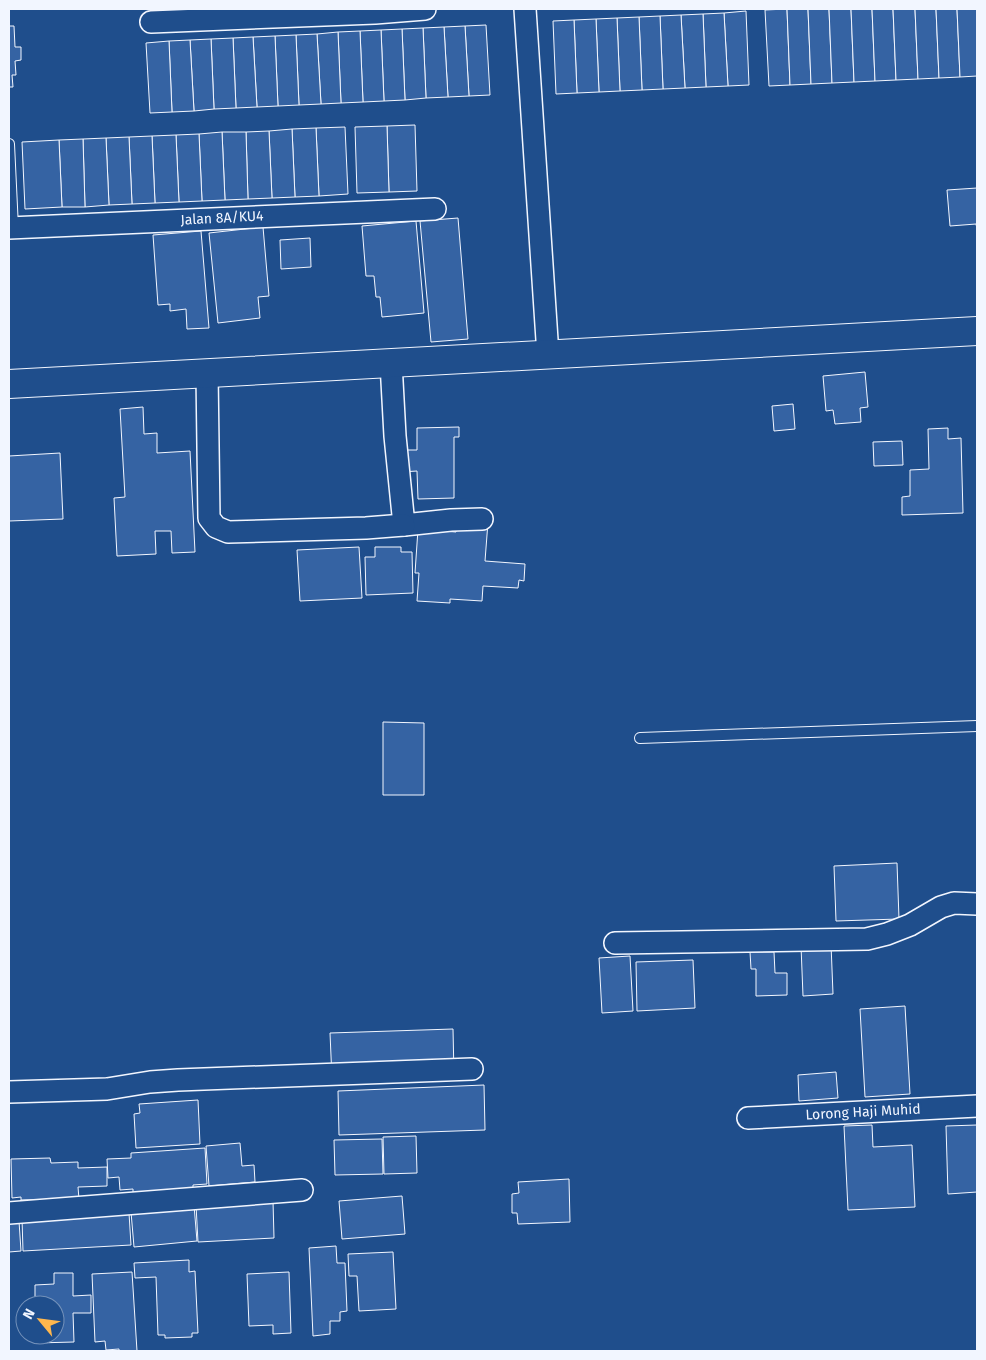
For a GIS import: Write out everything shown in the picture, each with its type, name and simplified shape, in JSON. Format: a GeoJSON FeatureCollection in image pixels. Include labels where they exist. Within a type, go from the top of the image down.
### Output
{"type":"FeatureCollection","features":[{"type":"Feature","properties":{"kind":"street"},"geometry":{"type":"LineString","coordinates":[[151,22],[425,9]]}},
{"type":"Feature","properties":{"kind":"street"},"geometry":{"type":"LineString","coordinates":[[525,9],[548,355]]}},
{"type":"Feature","properties":{"kind":"street","name":"Jalan 8A/KU4"},"geometry":{"type":"LineString","coordinates":[[11,228],[435,209]]}},
{"type":"Feature","properties":{"kind":"street"},"geometry":{"type":"LineString","coordinates":[[9,384],[977,332]]}},
{"type":"Feature","properties":{"kind":"street"},"geometry":{"type":"LineString","coordinates":[[391,363],[395,436],[404,525]]}},
{"type":"Feature","properties":{"kind":"street"},"geometry":{"type":"LineString","coordinates":[[207,373],[209,518],[216,527],[228,532],[404,525],[482,519]]}},
{"type":"Feature","properties":{"kind":"street"},"geometry":{"type":"LineString","coordinates":[[615,943],[867,939],[910,925],[941,907],[954,903],[977,904]]}},
{"type":"Feature","properties":{"kind":"street"},"geometry":{"type":"LineString","coordinates":[[9,1092],[107,1088],[178,1080],[472,1069]]}},
{"type":"Feature","properties":{"kind":"street","name":"Lorong Haji Muhid"},"geometry":{"type":"LineString","coordinates":[[748,1118],[977,1106]]}},
{"type":"Feature","properties":{"kind":"street"},"geometry":{"type":"LineString","coordinates":[[9,1213],[302,1190]]}},
{"type":"Feature","properties":{"kind":"lane"},"geometry":{"type":"LineString","coordinates":[[9,144],[11,228]]}},
{"type":"Feature","properties":{"kind":"lane"},"geometry":{"type":"LineString","coordinates":[[640,738],[977,726]]}},
{"type":"Feature","properties":{"kind":"building"},"geometry":{"type":"Polygon","coordinates":[[[787,9],[790,85],[769,86],[765,10],[787,9]]]}},
{"type":"Feature","properties":{"kind":"building"},"geometry":{"type":"Polygon","coordinates":[[[787,9],[808,9],[811,84],[790,85],[787,9]]]}},
{"type":"Feature","properties":{"kind":"building"},"geometry":{"type":"Polygon","coordinates":[[[808,9],[829,9],[832,83],[811,84],[808,9]]]}},
{"type":"Feature","properties":{"kind":"building"},"geometry":{"type":"Polygon","coordinates":[[[829,9],[851,9],[854,82],[832,83],[829,9]]]}},
{"type":"Feature","properties":{"kind":"building"},"geometry":{"type":"Polygon","coordinates":[[[851,9],[872,9],[875,81],[854,82],[851,9]]]}},
{"type":"Feature","properties":{"kind":"building"},"geometry":{"type":"Polygon","coordinates":[[[872,9],[893,9],[896,80],[875,81],[872,9]]]}},
{"type":"Feature","properties":{"kind":"building"},"geometry":{"type":"Polygon","coordinates":[[[893,9],[915,9],[918,79],[896,80],[893,9]]]}},
{"type":"Feature","properties":{"kind":"building"},"geometry":{"type":"Polygon","coordinates":[[[915,9],[936,9],[939,78],[918,79],[915,9]]]}},
{"type":"Feature","properties":{"kind":"building"},"geometry":{"type":"Polygon","coordinates":[[[936,9],[957,9],[960,77],[939,78],[936,9]]]}},
{"type":"Feature","properties":{"kind":"building"},"geometry":{"type":"Polygon","coordinates":[[[957,9],[977,9],[977,76],[960,77],[957,9]]]}},
{"type":"Feature","properties":{"kind":"building"},"geometry":{"type":"Polygon","coordinates":[[[746,11],[749,85],[728,86],[724,13],[746,11]]]}},
{"type":"Feature","properties":{"kind":"building"},"geometry":{"type":"Polygon","coordinates":[[[724,13],[728,86],[706,87],[703,14],[724,13]]]}},
{"type":"Feature","properties":{"kind":"building"},"geometry":{"type":"Polygon","coordinates":[[[703,14],[706,87],[685,88],[681,15],[703,14]]]}},
{"type":"Feature","properties":{"kind":"building"},"geometry":{"type":"Polygon","coordinates":[[[681,15],[685,88],[663,89],[660,16],[681,15]]]}},
{"type":"Feature","properties":{"kind":"building"},"geometry":{"type":"Polygon","coordinates":[[[660,16],[663,89],[642,90],[639,17],[660,16]]]}},
{"type":"Feature","properties":{"kind":"building"},"geometry":{"type":"Polygon","coordinates":[[[639,17],[642,90],[620,91],[617,18],[639,17]]]}},
{"type":"Feature","properties":{"kind":"building"},"geometry":{"type":"Polygon","coordinates":[[[617,18],[620,91],[599,92],[596,19],[617,18]]]}},
{"type":"Feature","properties":{"kind":"building"},"geometry":{"type":"Polygon","coordinates":[[[596,19],[599,92],[577,93],[574,20],[596,19]]]}},
{"type":"Feature","properties":{"kind":"building"},"geometry":{"type":"Polygon","coordinates":[[[574,20],[577,93],[556,94],[553,21],[574,20]]]}},
{"type":"Feature","properties":{"kind":"building"},"geometry":{"type":"Polygon","coordinates":[[[486,25],[490,95],[469,96],[465,26],[486,25]]]}},
{"type":"Feature","properties":{"kind":"building"},"geometry":{"type":"Polygon","coordinates":[[[9,26],[14,26],[15,47],[21,47],[21,60],[15,61],[16,75],[12,75],[13,87],[9,87],[9,26]]]}},
{"type":"Feature","properties":{"kind":"building"},"geometry":{"type":"Polygon","coordinates":[[[465,26],[469,96],[448,97],[444,27],[465,26]]]}},
{"type":"Feature","properties":{"kind":"building"},"geometry":{"type":"Polygon","coordinates":[[[444,27],[448,97],[426,98],[423,28],[444,27]]]}},
{"type":"Feature","properties":{"kind":"building"},"geometry":{"type":"Polygon","coordinates":[[[423,28],[426,98],[405,100],[402,29],[423,28]]]}},
{"type":"Feature","properties":{"kind":"building"},"geometry":{"type":"Polygon","coordinates":[[[402,29],[405,100],[384,101],[381,30],[402,29]]]}},
{"type":"Feature","properties":{"kind":"building"},"geometry":{"type":"Polygon","coordinates":[[[381,30],[384,101],[363,102],[360,31],[381,30]]]}},
{"type":"Feature","properties":{"kind":"building"},"geometry":{"type":"Polygon","coordinates":[[[360,31],[363,102],[341,103],[338,32],[360,31]]]}},
{"type":"Feature","properties":{"kind":"building"},"geometry":{"type":"Polygon","coordinates":[[[338,32],[341,103],[321,104],[317,34],[338,32]]]}},
{"type":"Feature","properties":{"kind":"building"},"geometry":{"type":"Polygon","coordinates":[[[317,34],[321,104],[299,105],[296,35],[317,34]]]}},
{"type":"Feature","properties":{"kind":"building"},"geometry":{"type":"Polygon","coordinates":[[[296,35],[299,105],[278,106],[275,36],[296,35]]]}},
{"type":"Feature","properties":{"kind":"building"},"geometry":{"type":"Polygon","coordinates":[[[275,36],[278,106],[257,107],[253,37],[275,36]]]}},
{"type":"Feature","properties":{"kind":"building"},"geometry":{"type":"Polygon","coordinates":[[[253,37],[257,107],[236,108],[233,38],[253,37]]]}},
{"type":"Feature","properties":{"kind":"building"},"geometry":{"type":"Polygon","coordinates":[[[233,38],[236,108],[214,109],[211,39],[233,38]]]}},
{"type":"Feature","properties":{"kind":"building"},"geometry":{"type":"Polygon","coordinates":[[[211,39],[214,109],[194,111],[190,40],[211,39]]]}},
{"type":"Feature","properties":{"kind":"building"},"geometry":{"type":"Polygon","coordinates":[[[190,40],[194,111],[172,112],[169,41],[190,40]]]}},
{"type":"Feature","properties":{"kind":"building"},"geometry":{"type":"Polygon","coordinates":[[[169,41],[172,112],[150,113],[146,43],[169,41]]]}},
{"type":"Feature","properties":{"kind":"building"},"geometry":{"type":"Polygon","coordinates":[[[415,125],[417,191],[389,192],[387,126],[415,125]]]}},
{"type":"Feature","properties":{"kind":"building"},"geometry":{"type":"Polygon","coordinates":[[[387,126],[389,192],[357,193],[355,127],[387,126]]]}},
{"type":"Feature","properties":{"kind":"building"},"geometry":{"type":"Polygon","coordinates":[[[345,127],[348,194],[319,196],[316,128],[345,127]]]}},
{"type":"Feature","properties":{"kind":"building"},"geometry":{"type":"Polygon","coordinates":[[[316,128],[319,196],[295,197],[292,129],[316,128]]]}},
{"type":"Feature","properties":{"kind":"building"},"geometry":{"type":"Polygon","coordinates":[[[292,129],[295,197],[272,198],[269,131],[292,129]]]}},
{"type":"Feature","properties":{"kind":"building"},"geometry":{"type":"Polygon","coordinates":[[[269,131],[272,198],[248,199],[246,132],[269,131]]]}},
{"type":"Feature","properties":{"kind":"building"},"geometry":{"type":"Polygon","coordinates":[[[222,132],[246,132],[248,199],[225,200],[222,132]]]}},
{"type":"Feature","properties":{"kind":"building"},"geometry":{"type":"Polygon","coordinates":[[[222,132],[225,200],[202,201],[199,134],[222,132]]]}},
{"type":"Feature","properties":{"kind":"building"},"geometry":{"type":"Polygon","coordinates":[[[199,134],[202,201],[179,202],[176,135],[199,134]]]}},
{"type":"Feature","properties":{"kind":"building"},"geometry":{"type":"Polygon","coordinates":[[[176,135],[179,202],[155,203],[152,136],[176,135]]]}},
{"type":"Feature","properties":{"kind":"building"},"geometry":{"type":"Polygon","coordinates":[[[152,136],[155,203],[132,204],[129,137],[152,136]]]}},
{"type":"Feature","properties":{"kind":"building"},"geometry":{"type":"Polygon","coordinates":[[[129,137],[132,204],[109,205],[106,138],[129,137]]]}},
{"type":"Feature","properties":{"kind":"building"},"geometry":{"type":"Polygon","coordinates":[[[106,138],[109,205],[85,207],[83,139],[106,138]]]}},
{"type":"Feature","properties":{"kind":"building"},"geometry":{"type":"Polygon","coordinates":[[[83,139],[85,207],[62,207],[59,140],[83,139]]]}},
{"type":"Feature","properties":{"kind":"building"},"geometry":{"type":"Polygon","coordinates":[[[59,140],[62,207],[25,209],[22,142],[59,140]]]}},
{"type":"Feature","properties":{"kind":"building"},"geometry":{"type":"Polygon","coordinates":[[[977,188],[977,229],[976,224],[950,226],[947,190],[977,188]]]}},
{"type":"Feature","properties":{"kind":"building"},"geometry":{"type":"Polygon","coordinates":[[[458,218],[468,339],[431,342],[420,221],[458,218]]]}},
{"type":"Feature","properties":{"kind":"building"},"geometry":{"type":"Polygon","coordinates":[[[416,221],[424,313],[382,317],[380,297],[376,297],[374,276],[366,276],[362,226],[416,221]]]}},
{"type":"Feature","properties":{"kind":"building"},"geometry":{"type":"Polygon","coordinates":[[[263,227],[269,296],[258,297],[260,318],[218,323],[209,233],[263,227]]]}},
{"type":"Feature","properties":{"kind":"building"},"geometry":{"type":"Polygon","coordinates":[[[201,231],[209,328],[187,329],[186,309],[170,311],[170,304],[158,305],[153,235],[201,231]]]}},
{"type":"Feature","properties":{"kind":"building"},"geometry":{"type":"Polygon","coordinates":[[[310,238],[311,267],[281,269],[280,240],[310,238]]]}},
{"type":"Feature","properties":{"kind":"building"},"geometry":{"type":"Polygon","coordinates":[[[865,372],[868,407],[860,408],[861,422],[835,424],[833,410],[826,411],[823,376],[865,372]]]}},
{"type":"Feature","properties":{"kind":"building"},"geometry":{"type":"Polygon","coordinates":[[[793,404],[795,429],[774,431],[772,406],[793,404]]]}},
{"type":"Feature","properties":{"kind":"building"},"geometry":{"type":"Polygon","coordinates":[[[143,407],[144,434],[157,433],[157,453],[190,451],[195,552],[172,553],[171,531],[155,531],[156,554],[117,556],[114,498],[125,497],[120,409],[143,407]]]}},
{"type":"Feature","properties":{"kind":"building"},"geometry":{"type":"Polygon","coordinates":[[[459,427],[459,437],[454,437],[454,498],[418,499],[417,471],[401,472],[401,450],[417,450],[417,428],[459,427]]]}},
{"type":"Feature","properties":{"kind":"building"},"geometry":{"type":"Polygon","coordinates":[[[948,428],[948,439],[961,438],[963,513],[902,515],[902,497],[910,496],[910,470],[929,469],[928,429],[948,428]]]}},
{"type":"Feature","properties":{"kind":"building"},"geometry":{"type":"Polygon","coordinates":[[[902,441],[903,465],[874,466],[873,442],[902,441]]]}},
{"type":"Feature","properties":{"kind":"building"},"geometry":{"type":"Polygon","coordinates":[[[60,453],[63,519],[9,521],[9,456],[60,453]]]}},
{"type":"Feature","properties":{"kind":"building"},"geometry":{"type":"Polygon","coordinates":[[[457,520],[488,522],[485,561],[525,564],[524,581],[519,580],[518,588],[483,586],[482,601],[450,599],[450,603],[417,601],[419,573],[415,573],[418,529],[456,532],[457,520]]]}},
{"type":"Feature","properties":{"kind":"building"},"geometry":{"type":"Polygon","coordinates":[[[359,547],[362,598],[300,601],[297,550],[359,547]]]}},
{"type":"Feature","properties":{"kind":"building"},"geometry":{"type":"Polygon","coordinates":[[[375,547],[401,547],[401,552],[412,552],[413,593],[366,595],[365,557],[375,557],[375,547]]]}},
{"type":"Feature","properties":{"kind":"building"},"geometry":{"type":"Polygon","coordinates":[[[383,722],[424,723],[424,795],[383,795],[383,722]]]}},
{"type":"Feature","properties":{"kind":"building"},"geometry":{"type":"Polygon","coordinates":[[[897,863],[899,919],[836,921],[834,866],[897,863]]]}},
{"type":"Feature","properties":{"kind":"building"},"geometry":{"type":"Polygon","coordinates":[[[831,944],[833,994],[803,996],[801,946],[831,944]]]}},
{"type":"Feature","properties":{"kind":"building"},"geometry":{"type":"Polygon","coordinates":[[[750,952],[774,952],[775,973],[787,973],[787,995],[756,996],[756,969],[751,969],[750,952]]]}},
{"type":"Feature","properties":{"kind":"building"},"geometry":{"type":"Polygon","coordinates":[[[630,956],[633,1011],[602,1013],[599,958],[630,956]]]}},
{"type":"Feature","properties":{"kind":"building"},"geometry":{"type":"Polygon","coordinates":[[[693,960],[695,1008],[637,1011],[636,962],[693,960]]]}},
{"type":"Feature","properties":{"kind":"building"},"geometry":{"type":"Polygon","coordinates":[[[905,1006],[910,1094],[865,1097],[860,1009],[905,1006]]]}},
{"type":"Feature","properties":{"kind":"building"},"geometry":{"type":"Polygon","coordinates":[[[453,1029],[454,1075],[332,1079],[330,1033],[453,1029]]]}},
{"type":"Feature","properties":{"kind":"building"},"geometry":{"type":"Polygon","coordinates":[[[836,1072],[838,1098],[799,1101],[798,1075],[836,1072]]]}},
{"type":"Feature","properties":{"kind":"building"},"geometry":{"type":"Polygon","coordinates":[[[484,1085],[485,1130],[339,1135],[338,1091],[484,1085]]]}},
{"type":"Feature","properties":{"kind":"building"},"geometry":{"type":"Polygon","coordinates":[[[198,1100],[200,1144],[136,1148],[134,1114],[140,1113],[139,1104],[198,1100]]]}},
{"type":"Feature","properties":{"kind":"building"},"geometry":{"type":"Polygon","coordinates":[[[872,1125],[873,1147],[912,1145],[915,1207],[848,1210],[844,1126],[872,1125]]]}},
{"type":"Feature","properties":{"kind":"building"},"geometry":{"type":"Polygon","coordinates":[[[977,1125],[977,1192],[948,1194],[946,1126],[977,1125]]]}},
{"type":"Feature","properties":{"kind":"building"},"geometry":{"type":"Polygon","coordinates":[[[416,1136],[417,1173],[384,1174],[383,1137],[416,1136]]]}},
{"type":"Feature","properties":{"kind":"building"},"geometry":{"type":"Polygon","coordinates":[[[382,1139],[383,1174],[335,1175],[334,1140],[382,1139]]]}},
{"type":"Feature","properties":{"kind":"building"},"geometry":{"type":"Polygon","coordinates":[[[240,1143],[242,1166],[254,1165],[255,1182],[209,1186],[206,1146],[240,1143]]]}},
{"type":"Feature","properties":{"kind":"building"},"geometry":{"type":"Polygon","coordinates":[[[205,1148],[207,1184],[193,1185],[193,1189],[133,1193],[133,1189],[120,1190],[119,1177],[108,1178],[107,1159],[131,1158],[131,1153],[205,1148]]]}},
{"type":"Feature","properties":{"kind":"building"},"geometry":{"type":"Polygon","coordinates":[[[50,1158],[51,1163],[78,1162],[78,1168],[107,1167],[107,1186],[78,1187],[79,1199],[21,1200],[21,1197],[12,1198],[11,1159],[50,1158]]]}},
{"type":"Feature","properties":{"kind":"building"},"geometry":{"type":"Polygon","coordinates":[[[569,1179],[570,1222],[518,1224],[517,1213],[512,1213],[512,1194],[519,1193],[518,1182],[569,1179]]]}},
{"type":"Feature","properties":{"kind":"building"},"geometry":{"type":"Polygon","coordinates":[[[402,1196],[405,1234],[342,1239],[339,1201],[402,1196]]]}},
{"type":"Feature","properties":{"kind":"building"},"geometry":{"type":"Polygon","coordinates":[[[273,1201],[274,1238],[198,1242],[196,1205],[273,1201]]]}},
{"type":"Feature","properties":{"kind":"building"},"geometry":{"type":"Polygon","coordinates":[[[194,1205],[197,1241],[134,1247],[131,1212],[194,1205]]]}},
{"type":"Feature","properties":{"kind":"building"},"geometry":{"type":"Polygon","coordinates":[[[129,1213],[131,1245],[23,1251],[22,1219],[129,1213]]]}},
{"type":"Feature","properties":{"kind":"building"},"geometry":{"type":"Polygon","coordinates":[[[9,1221],[19,1221],[21,1251],[9,1252],[9,1221]]]}},
{"type":"Feature","properties":{"kind":"building"},"geometry":{"type":"Polygon","coordinates":[[[336,1246],[337,1263],[345,1263],[347,1311],[340,1312],[340,1321],[330,1321],[330,1334],[313,1336],[309,1248],[336,1246]]]}},
{"type":"Feature","properties":{"kind":"building"},"geometry":{"type":"Polygon","coordinates":[[[393,1252],[396,1309],[359,1311],[357,1276],[349,1276],[348,1254],[393,1252]]]}},
{"type":"Feature","properties":{"kind":"building"},"geometry":{"type":"Polygon","coordinates":[[[189,1260],[189,1272],[195,1271],[198,1333],[192,1333],[192,1337],[165,1338],[165,1335],[158,1335],[156,1277],[135,1278],[134,1263],[189,1260]]]}},
{"type":"Feature","properties":{"kind":"building"},"geometry":{"type":"Polygon","coordinates":[[[132,1272],[137,1351],[106,1350],[105,1341],[95,1342],[92,1274],[132,1272]]]}},
{"type":"Feature","properties":{"kind":"building"},"geometry":{"type":"Polygon","coordinates":[[[289,1272],[291,1333],[273,1334],[273,1325],[249,1326],[247,1274],[289,1272]]]}},
{"type":"Feature","properties":{"kind":"building"},"geometry":{"type":"Polygon","coordinates":[[[54,1273],[73,1273],[73,1296],[91,1295],[91,1313],[73,1313],[74,1342],[65,1342],[65,1295],[35,1295],[35,1285],[54,1284],[54,1273]]]}}]}
